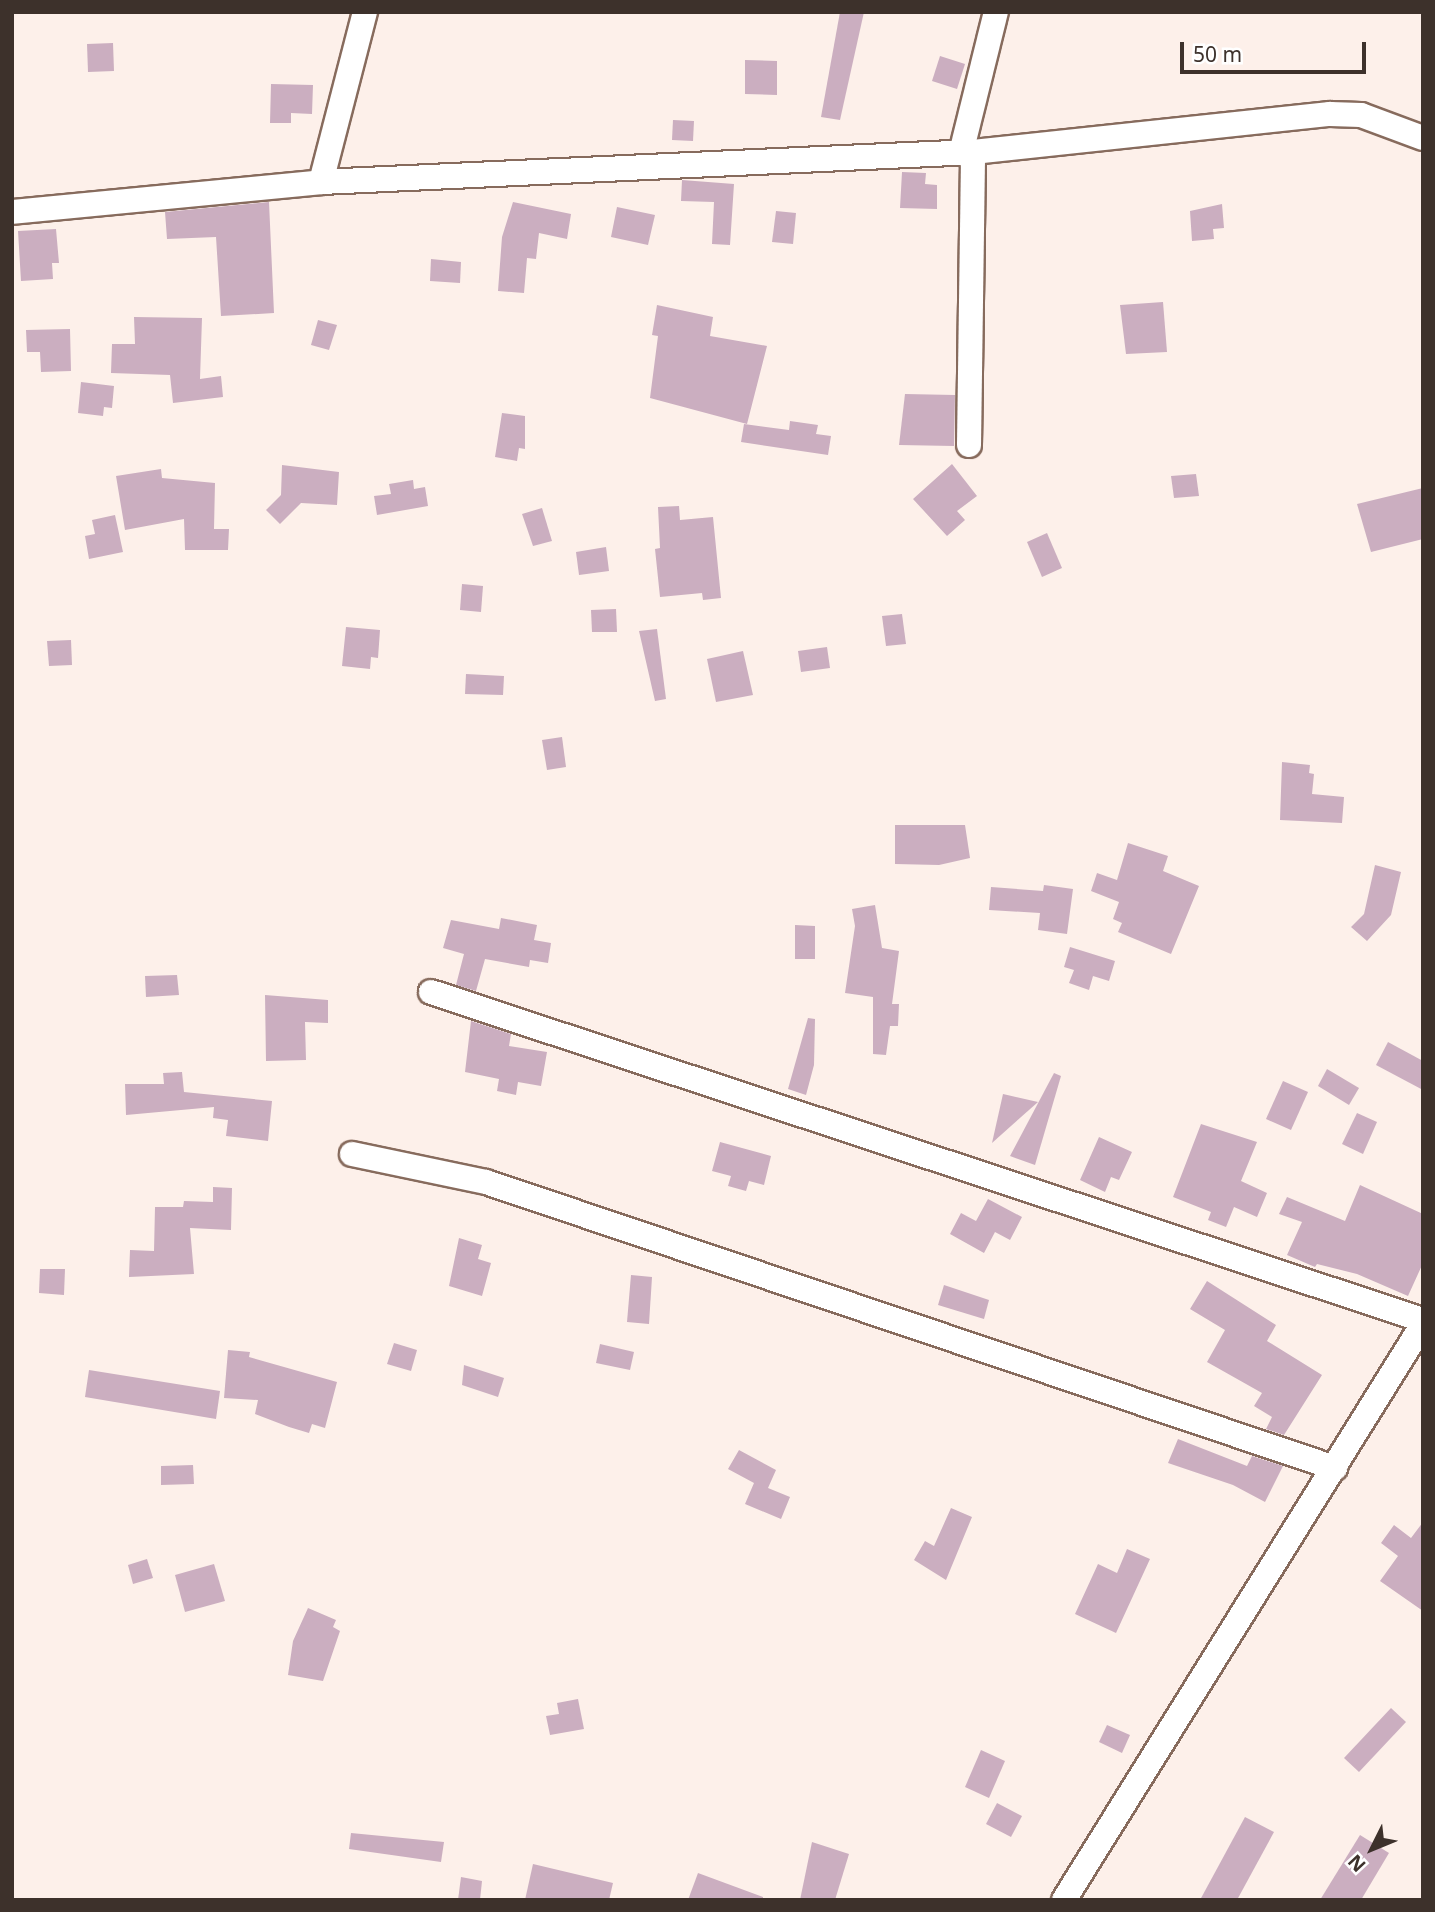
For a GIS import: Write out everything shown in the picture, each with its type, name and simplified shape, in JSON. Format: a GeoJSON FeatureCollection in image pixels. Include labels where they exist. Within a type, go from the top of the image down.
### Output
{"type":"FeatureCollection","features":[{"type":"Feature","properties":{"kind":"street"},"geometry":{"type":"LineString","coordinates":[[321,182],[365,12]]}},
{"type":"Feature","properties":{"kind":"street"},"geometry":{"type":"LineString","coordinates":[[969,446],[967,153],[996,12]]}},
{"type":"Feature","properties":{"kind":"street"},"geometry":{"type":"LineString","coordinates":[[12,212],[321,182],[967,153],[1330,114],[1361,115],[1423,138]]}},
{"type":"Feature","properties":{"kind":"street"},"geometry":{"type":"LineString","coordinates":[[431,992],[1421,1334],[1064,1900]]}},
{"type":"Feature","properties":{"kind":"street"},"geometry":{"type":"LineString","coordinates":[[352,1154],[486,1182],[1335,1468]]}},
{"type":"Feature","properties":{"kind":"building"},"geometry":{"type":"Polygon","coordinates":[[[840,12],[864,12],[840,120],[821,117],[840,12]]]}},
{"type":"Feature","properties":{"kind":"building"},"geometry":{"type":"Polygon","coordinates":[[[113,43],[114,71],[88,72],[87,44],[113,43]]]}},
{"type":"Feature","properties":{"kind":"building"},"geometry":{"type":"Polygon","coordinates":[[[940,56],[965,64],[957,89],[932,81],[940,56]]]}},
{"type":"Feature","properties":{"kind":"building"},"geometry":{"type":"Polygon","coordinates":[[[745,60],[777,61],[777,95],[745,94],[745,60]]]}},
{"type":"Feature","properties":{"kind":"building"},"geometry":{"type":"Polygon","coordinates":[[[271,84],[313,85],[312,114],[291,113],[291,123],[270,123],[271,84]]]}},
{"type":"Feature","properties":{"kind":"building"},"geometry":{"type":"Polygon","coordinates":[[[673,120],[694,121],[693,141],[672,140],[673,120]]]}},
{"type":"Feature","properties":{"kind":"building"},"geometry":{"type":"Polygon","coordinates":[[[902,172],[926,173],[925,184],[937,185],[937,209],[900,208],[902,172]]]}},
{"type":"Feature","properties":{"kind":"building"},"geometry":{"type":"Polygon","coordinates":[[[682,180],[734,184],[730,245],[712,244],[714,202],[681,201],[682,180]]]}},
{"type":"Feature","properties":{"kind":"building"},"geometry":{"type":"Polygon","coordinates":[[[269,202],[274,313],[221,316],[216,237],[167,239],[165,212],[269,202]]]}},
{"type":"Feature","properties":{"kind":"building"},"geometry":{"type":"Polygon","coordinates":[[[513,202],[571,214],[567,239],[539,233],[536,259],[527,258],[524,293],[498,291],[502,237],[513,202]]]}},
{"type":"Feature","properties":{"kind":"building"},"geometry":{"type":"Polygon","coordinates":[[[1222,204],[1224,228],[1213,229],[1214,239],[1192,241],[1190,211],[1222,204]]]}},
{"type":"Feature","properties":{"kind":"building"},"geometry":{"type":"Polygon","coordinates":[[[617,207],[655,215],[648,245],[611,237],[617,207]]]}},
{"type":"Feature","properties":{"kind":"building"},"geometry":{"type":"Polygon","coordinates":[[[776,211],[796,213],[793,244],[772,242],[776,211]]]}},
{"type":"Feature","properties":{"kind":"building"},"geometry":{"type":"Polygon","coordinates":[[[56,229],[59,263],[52,263],[53,279],[21,281],[18,231],[56,229]]]}},
{"type":"Feature","properties":{"kind":"building"},"geometry":{"type":"Polygon","coordinates":[[[431,259],[461,262],[460,283],[430,281],[431,259]]]}},
{"type":"Feature","properties":{"kind":"building"},"geometry":{"type":"Polygon","coordinates":[[[1163,302],[1167,352],[1126,354],[1120,305],[1163,302]]]}},
{"type":"Feature","properties":{"kind":"building"},"geometry":{"type":"Polygon","coordinates":[[[657,305],[713,317],[710,336],[767,346],[747,424],[650,398],[658,336],[652,335],[657,305]]]}},
{"type":"Feature","properties":{"kind":"building"},"geometry":{"type":"Polygon","coordinates":[[[134,317],[202,318],[200,379],[221,376],[223,397],[173,403],[170,375],[111,373],[112,344],[135,344],[134,317]]]}},
{"type":"Feature","properties":{"kind":"building"},"geometry":{"type":"Polygon","coordinates":[[[318,320],[337,325],[329,350],[311,345],[318,320]]]}},
{"type":"Feature","properties":{"kind":"building"},"geometry":{"type":"Polygon","coordinates":[[[70,329],[71,371],[41,372],[40,352],[27,352],[26,330],[70,329]]]}},
{"type":"Feature","properties":{"kind":"building"},"geometry":{"type":"Polygon","coordinates":[[[81,382],[114,386],[112,408],[104,407],[103,416],[78,413],[81,382]]]}},
{"type":"Feature","properties":{"kind":"building"},"geometry":{"type":"Polygon","coordinates":[[[905,394],[955,395],[954,446],[899,445],[905,394]]]}},
{"type":"Feature","properties":{"kind":"building"},"geometry":{"type":"Polygon","coordinates":[[[502,413],[525,416],[525,449],[519,448],[517,461],[495,457],[502,413]]]}},
{"type":"Feature","properties":{"kind":"building"},"geometry":{"type":"Polygon","coordinates":[[[790,421],[818,425],[816,434],[831,436],[828,455],[741,442],[744,424],[789,430],[790,421]]]}},
{"type":"Feature","properties":{"kind":"building"},"geometry":{"type":"Polygon","coordinates":[[[952,464],[977,496],[957,511],[965,520],[947,536],[913,499],[952,464]]]}},
{"type":"Feature","properties":{"kind":"building"},"geometry":{"type":"Polygon","coordinates":[[[282,465],[339,472],[337,505],[301,503],[280,524],[266,510],[281,495],[282,465]]]}},
{"type":"Feature","properties":{"kind":"building"},"geometry":{"type":"Polygon","coordinates":[[[161,469],[162,478],[215,483],[214,529],[229,529],[228,550],[185,550],[184,519],[125,530],[116,476],[161,469]]]}},
{"type":"Feature","properties":{"kind":"building"},"geometry":{"type":"Polygon","coordinates":[[[1196,474],[1199,496],[1174,498],[1171,476],[1196,474]]]}},
{"type":"Feature","properties":{"kind":"building"},"geometry":{"type":"Polygon","coordinates":[[[413,480],[414,489],[425,487],[428,506],[377,515],[374,496],[391,494],[389,484],[413,480]]]}},
{"type":"Feature","properties":{"kind":"building"},"geometry":{"type":"Polygon","coordinates":[[[1423,488],[1423,539],[1371,552],[1357,504],[1423,488]]]}},
{"type":"Feature","properties":{"kind":"building"},"geometry":{"type":"Polygon","coordinates":[[[679,506],[680,520],[713,517],[721,598],[703,600],[702,593],[660,597],[655,549],[660,548],[658,507],[679,506]]]}},
{"type":"Feature","properties":{"kind":"building"},"geometry":{"type":"Polygon","coordinates":[[[542,508],[552,541],[533,546],[522,514],[542,508]]]}},
{"type":"Feature","properties":{"kind":"building"},"geometry":{"type":"Polygon","coordinates":[[[115,515],[123,552],[89,559],[85,536],[95,534],[92,520],[115,515]]]}},
{"type":"Feature","properties":{"kind":"building"},"geometry":{"type":"Polygon","coordinates":[[[1047,533],[1062,568],[1042,577],[1027,542],[1047,533]]]}},
{"type":"Feature","properties":{"kind":"building"},"geometry":{"type":"Polygon","coordinates":[[[606,547],[609,571],[579,575],[576,552],[606,547]]]}},
{"type":"Feature","properties":{"kind":"building"},"geometry":{"type":"Polygon","coordinates":[[[462,584],[483,586],[481,612],[460,610],[462,584]]]}},
{"type":"Feature","properties":{"kind":"building"},"geometry":{"type":"Polygon","coordinates":[[[616,609],[617,632],[592,632],[591,610],[616,609]]]}},
{"type":"Feature","properties":{"kind":"building"},"geometry":{"type":"Polygon","coordinates":[[[902,614],[906,644],[886,646],[882,616],[902,614]]]}},
{"type":"Feature","properties":{"kind":"building"},"geometry":{"type":"Polygon","coordinates":[[[346,627],[380,630],[378,658],[371,657],[370,669],[342,666],[346,627]]]}},
{"type":"Feature","properties":{"kind":"building"},"geometry":{"type":"Polygon","coordinates":[[[657,629],[666,699],[655,701],[639,631],[657,629]]]}},
{"type":"Feature","properties":{"kind":"building"},"geometry":{"type":"Polygon","coordinates":[[[71,640],[72,665],[49,666],[47,641],[71,640]]]}},
{"type":"Feature","properties":{"kind":"building"},"geometry":{"type":"Polygon","coordinates":[[[827,647],[830,668],[801,672],[798,651],[827,647]]]}},
{"type":"Feature","properties":{"kind":"building"},"geometry":{"type":"Polygon","coordinates":[[[743,651],[753,695],[716,702],[707,659],[743,651]]]}},
{"type":"Feature","properties":{"kind":"building"},"geometry":{"type":"Polygon","coordinates":[[[466,674],[504,676],[503,695],[465,694],[466,674]]]}},
{"type":"Feature","properties":{"kind":"building"},"geometry":{"type":"Polygon","coordinates":[[[562,737],[566,767],[547,770],[542,740],[562,737]]]}},
{"type":"Feature","properties":{"kind":"building"},"geometry":{"type":"Polygon","coordinates":[[[1282,762],[1310,765],[1309,773],[1314,774],[1312,794],[1344,797],[1342,823],[1280,820],[1282,762]]]}},
{"type":"Feature","properties":{"kind":"building"},"geometry":{"type":"Polygon","coordinates":[[[895,825],[965,825],[970,858],[939,865],[895,864],[895,825]]]}},
{"type":"Feature","properties":{"kind":"building"},"geometry":{"type":"Polygon","coordinates":[[[1128,843],[1168,856],[1163,871],[1199,886],[1171,954],[1118,932],[1122,923],[1113,919],[1119,902],[1091,891],[1097,873],[1117,880],[1128,843]]]}},
{"type":"Feature","properties":{"kind":"building"},"geometry":{"type":"Polygon","coordinates":[[[1375,865],[1401,872],[1391,915],[1367,941],[1351,927],[1364,914],[1375,865]]]}},
{"type":"Feature","properties":{"kind":"building"},"geometry":{"type":"Polygon","coordinates":[[[1044,885],[1073,889],[1067,934],[1038,930],[1040,913],[989,910],[991,887],[1043,891],[1044,885]]]}},
{"type":"Feature","properties":{"kind":"building"},"geometry":{"type":"Polygon","coordinates":[[[875,905],[882,948],[899,951],[892,1004],[899,1004],[898,1026],[890,1026],[886,1055],[873,1054],[873,997],[845,993],[855,926],[852,909],[875,905]]]}},
{"type":"Feature","properties":{"kind":"building"},"geometry":{"type":"Polygon","coordinates":[[[501,918],[537,925],[534,940],[551,943],[548,963],[530,960],[529,967],[485,959],[476,991],[456,985],[464,954],[443,948],[451,920],[499,929],[501,918]]]}},
{"type":"Feature","properties":{"kind":"building"},"geometry":{"type":"Polygon","coordinates":[[[795,925],[815,926],[815,959],[795,959],[795,925]]]}},
{"type":"Feature","properties":{"kind":"building"},"geometry":{"type":"Polygon","coordinates":[[[1070,947],[1115,961],[1109,981],[1093,976],[1089,990],[1069,983],[1074,970],[1064,967],[1070,947]]]}},
{"type":"Feature","properties":{"kind":"building"},"geometry":{"type":"Polygon","coordinates":[[[177,975],[179,995],[146,997],[145,976],[177,975]]]}},
{"type":"Feature","properties":{"kind":"building"},"geometry":{"type":"Polygon","coordinates":[[[265,995],[328,1000],[328,1023],[305,1022],[306,1060],[266,1061],[265,995]]]}},
{"type":"Feature","properties":{"kind":"building"},"geometry":{"type":"Polygon","coordinates":[[[808,1018],[815,1019],[814,1065],[806,1095],[788,1089],[808,1018]]]}},
{"type":"Feature","properties":{"kind":"building"},"geometry":{"type":"Polygon","coordinates":[[[471,1021],[511,1034],[509,1046],[547,1052],[541,1086],[518,1082],[516,1095],[497,1091],[499,1079],[465,1072],[471,1021]]]}},
{"type":"Feature","properties":{"kind":"building"},"geometry":{"type":"Polygon","coordinates":[[[1388,1042],[1423,1061],[1423,1090],[1376,1065],[1388,1042]]]}},
{"type":"Feature","properties":{"kind":"building"},"geometry":{"type":"Polygon","coordinates":[[[1327,1069],[1359,1088],[1349,1105],[1318,1086],[1327,1069]]]}},
{"type":"Feature","properties":{"kind":"building"},"geometry":{"type":"Polygon","coordinates":[[[182,1072],[184,1092],[272,1101],[268,1141],[226,1136],[228,1120],[213,1118],[214,1107],[126,1115],[125,1084],[164,1084],[163,1073],[182,1072]]]}},
{"type":"Feature","properties":{"kind":"building"},"geometry":{"type":"Polygon","coordinates":[[[1054,1073],[1061,1076],[1035,1165],[1010,1156],[1054,1073]]]}},
{"type":"Feature","properties":{"kind":"building"},"geometry":{"type":"Polygon","coordinates":[[[1283,1081],[1308,1092],[1291,1130],[1266,1119],[1283,1081]]]}},
{"type":"Feature","properties":{"kind":"building"},"geometry":{"type":"Polygon","coordinates":[[[1003,1094],[1038,1102],[992,1143],[1003,1094]]]}},
{"type":"Feature","properties":{"kind":"building"},"geometry":{"type":"Polygon","coordinates":[[[1357,1113],[1377,1122],[1363,1154],[1342,1144],[1357,1113]]]}},
{"type":"Feature","properties":{"kind":"building"},"geometry":{"type":"Polygon","coordinates":[[[1201,1124],[1257,1142],[1241,1181],[1267,1193],[1257,1217],[1234,1207],[1226,1227],[1208,1220],[1211,1212],[1173,1197],[1201,1124]]]}},
{"type":"Feature","properties":{"kind":"building"},"geometry":{"type":"Polygon","coordinates":[[[1099,1137],[1132,1152],[1119,1180],[1111,1177],[1105,1192],[1080,1180],[1099,1137]]]}},
{"type":"Feature","properties":{"kind":"building"},"geometry":{"type":"Polygon","coordinates":[[[720,1142],[771,1156],[764,1185],[749,1181],[746,1191],[728,1186],[731,1176],[712,1171],[720,1142]]]}},
{"type":"Feature","properties":{"kind":"building"},"geometry":{"type":"Polygon","coordinates":[[[1360,1185],[1423,1214],[1423,1263],[1408,1296],[1357,1274],[1317,1264],[1315,1267],[1287,1255],[1302,1222],[1279,1214],[1287,1197],[1345,1221],[1360,1185]]]}},
{"type":"Feature","properties":{"kind":"building"},"geometry":{"type":"Polygon","coordinates":[[[213,1187],[232,1188],[231,1230],[190,1228],[194,1274],[129,1277],[130,1250],[154,1251],[155,1207],[183,1207],[184,1201],[213,1202],[213,1187]]]}},
{"type":"Feature","properties":{"kind":"building"},"geometry":{"type":"Polygon","coordinates":[[[988,1199],[1022,1217],[1010,1240],[995,1232],[984,1253],[950,1234],[961,1213],[976,1221],[988,1199]]]}},
{"type":"Feature","properties":{"kind":"building"},"geometry":{"type":"Polygon","coordinates":[[[459,1238],[482,1245],[478,1259],[491,1263],[482,1296],[449,1286],[459,1238]]]}},
{"type":"Feature","properties":{"kind":"building"},"geometry":{"type":"Polygon","coordinates":[[[40,1269],[65,1269],[64,1295],[39,1293],[40,1269]]]}},
{"type":"Feature","properties":{"kind":"building"},"geometry":{"type":"Polygon","coordinates":[[[631,1275],[652,1277],[649,1324],[627,1322],[631,1275]]]}},
{"type":"Feature","properties":{"kind":"building"},"geometry":{"type":"Polygon","coordinates":[[[1207,1281],[1276,1325],[1267,1341],[1322,1375],[1284,1435],[1266,1429],[1272,1417],[1254,1406],[1262,1393],[1207,1362],[1225,1330],[1190,1309],[1207,1281]]]}},
{"type":"Feature","properties":{"kind":"building"},"geometry":{"type":"Polygon","coordinates":[[[944,1285],[989,1300],[984,1319],[938,1305],[944,1285]]]}},
{"type":"Feature","properties":{"kind":"building"},"geometry":{"type":"Polygon","coordinates":[[[394,1343],[417,1350],[411,1371],[387,1364],[394,1343]]]}},
{"type":"Feature","properties":{"kind":"building"},"geometry":{"type":"Polygon","coordinates":[[[600,1344],[634,1352],[630,1370],[596,1363],[600,1344]]]}},
{"type":"Feature","properties":{"kind":"building"},"geometry":{"type":"Polygon","coordinates":[[[228,1350],[250,1352],[249,1357],[337,1382],[325,1428],[312,1424],[309,1433],[255,1414],[258,1400],[224,1398],[228,1350]]]}},
{"type":"Feature","properties":{"kind":"building"},"geometry":{"type":"Polygon","coordinates":[[[464,1365],[504,1378],[498,1397],[462,1385],[464,1365]]]}},
{"type":"Feature","properties":{"kind":"building"},"geometry":{"type":"Polygon","coordinates":[[[89,1370],[220,1391],[216,1419],[85,1397],[89,1370]]]}},
{"type":"Feature","properties":{"kind":"building"},"geometry":{"type":"Polygon","coordinates":[[[1178,1439],[1247,1466],[1252,1456],[1283,1466],[1265,1502],[1233,1485],[1168,1463],[1178,1439]]]}},
{"type":"Feature","properties":{"kind":"building"},"geometry":{"type":"Polygon","coordinates":[[[739,1450],[776,1470],[768,1488],[790,1497],[781,1519],[745,1504],[754,1483],[728,1469],[739,1450]]]}},
{"type":"Feature","properties":{"kind":"building"},"geometry":{"type":"Polygon","coordinates":[[[193,1465],[194,1484],[161,1485],[161,1466],[193,1465]]]}},
{"type":"Feature","properties":{"kind":"building"},"geometry":{"type":"Polygon","coordinates":[[[951,1508],[972,1517],[946,1580],[914,1560],[925,1541],[934,1546],[951,1508]]]}},
{"type":"Feature","properties":{"kind":"building"},"geometry":{"type":"Polygon","coordinates":[[[1423,1522],[1423,1611],[1380,1581],[1398,1556],[1381,1543],[1394,1525],[1411,1538],[1423,1522]]]}},
{"type":"Feature","properties":{"kind":"building"},"geometry":{"type":"Polygon","coordinates":[[[1127,1549],[1150,1559],[1116,1633],[1075,1614],[1098,1564],[1117,1573],[1127,1549]]]}},
{"type":"Feature","properties":{"kind":"building"},"geometry":{"type":"Polygon","coordinates":[[[147,1559],[153,1578],[133,1584],[128,1565],[147,1559]]]}},
{"type":"Feature","properties":{"kind":"building"},"geometry":{"type":"Polygon","coordinates":[[[214,1564],[225,1601],[185,1612],[175,1575],[214,1564]]]}},
{"type":"Feature","properties":{"kind":"building"},"geometry":{"type":"Polygon","coordinates":[[[308,1608],[336,1620],[333,1627],[340,1631],[323,1681],[288,1675],[293,1641],[308,1608]]]}},
{"type":"Feature","properties":{"kind":"building"},"geometry":{"type":"Polygon","coordinates":[[[578,1699],[584,1729],[550,1735],[546,1716],[559,1714],[557,1703],[578,1699]]]}},
{"type":"Feature","properties":{"kind":"building"},"geometry":{"type":"Polygon","coordinates":[[[1391,1708],[1406,1722],[1359,1772],[1344,1758],[1391,1708]]]}},
{"type":"Feature","properties":{"kind":"building"},"geometry":{"type":"Polygon","coordinates":[[[1107,1725],[1130,1735],[1122,1753],[1099,1742],[1107,1725]]]}},
{"type":"Feature","properties":{"kind":"building"},"geometry":{"type":"Polygon","coordinates":[[[981,1750],[1005,1761],[989,1798],[965,1787],[981,1750]]]}},
{"type":"Feature","properties":{"kind":"building"},"geometry":{"type":"Polygon","coordinates":[[[997,1803],[1022,1816],[1011,1837],[986,1824],[997,1803]]]}},
{"type":"Feature","properties":{"kind":"building"},"geometry":{"type":"Polygon","coordinates":[[[1245,1817],[1274,1832],[1237,1900],[1200,1900],[1245,1817]]]}},
{"type":"Feature","properties":{"kind":"building"},"geometry":{"type":"Polygon","coordinates":[[[351,1833],[444,1842],[441,1862],[349,1849],[351,1833]]]}},
{"type":"Feature","properties":{"kind":"building"},"geometry":{"type":"Polygon","coordinates":[[[1360,1835],[1389,1853],[1361,1900],[1320,1900],[1360,1835]]]}},
{"type":"Feature","properties":{"kind":"building"},"geometry":{"type":"Polygon","coordinates":[[[812,1842],[849,1854],[835,1900],[800,1900],[812,1842]]]}},
{"type":"Feature","properties":{"kind":"building"},"geometry":{"type":"Polygon","coordinates":[[[533,1864],[613,1883],[609,1900],[525,1900],[533,1864]]]}},
{"type":"Feature","properties":{"kind":"building"},"geometry":{"type":"Polygon","coordinates":[[[698,1873],[763,1897],[763,1900],[688,1900],[698,1873]]]}},
{"type":"Feature","properties":{"kind":"building"},"geometry":{"type":"Polygon","coordinates":[[[461,1877],[482,1881],[480,1900],[458,1900],[461,1877]]]}}]}
